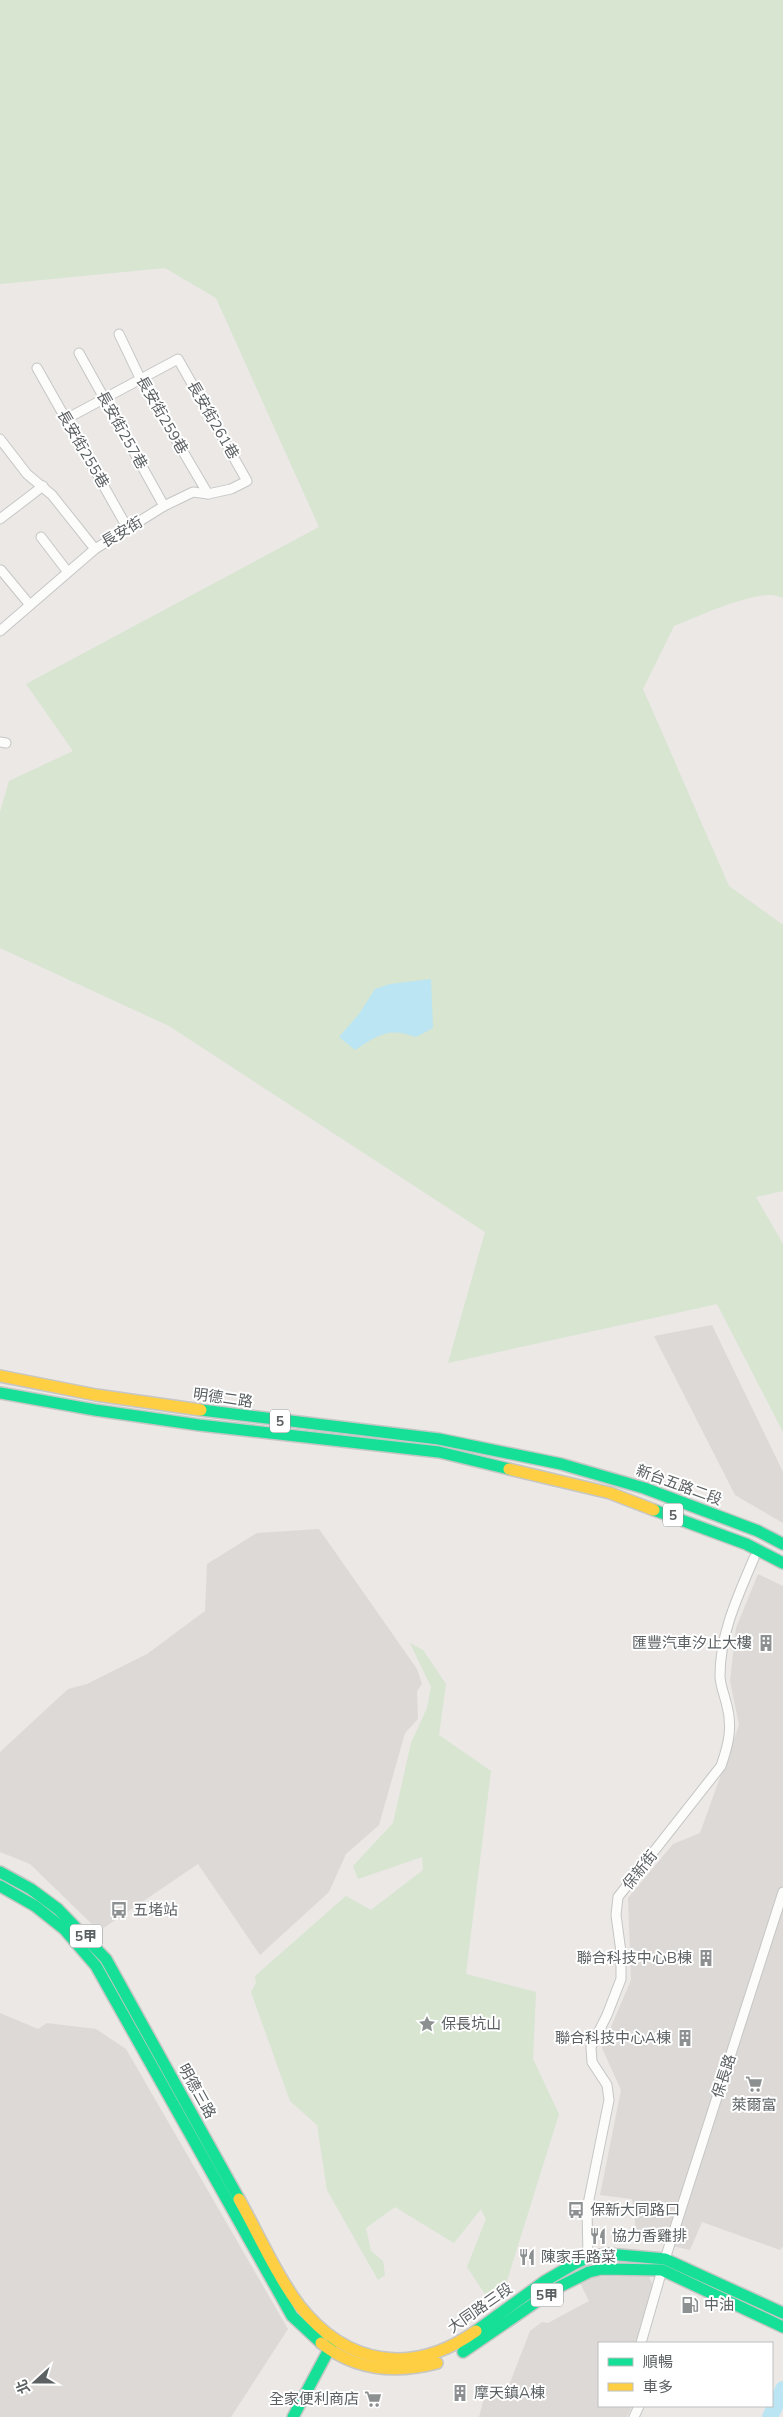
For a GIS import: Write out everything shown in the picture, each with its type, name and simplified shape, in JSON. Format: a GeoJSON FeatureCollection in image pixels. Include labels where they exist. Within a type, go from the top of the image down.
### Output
{"type":"FeatureCollection","features":[{"type":"Feature","properties":{"kind":"main road","name":"明德二路"},"geometry":{"type":"LineString","coordinates":[[0,1376],[96,1395],[201,1410],[439,1439],[561,1464]]}},
{"type":"Feature","properties":{"kind":"main road","name":"明德二路"},"geometry":{"type":"LineString","coordinates":[[0,1393],[95,1410],[199,1425],[439,1452],[559,1480]]}},
{"type":"Feature","properties":{"kind":"main road","name":"新台五路二段"},"geometry":{"type":"LineString","coordinates":[[561,1464],[644,1488],[758,1531],[783,1544]]}},
{"type":"Feature","properties":{"kind":"main road","name":"新台五路二段"},"geometry":{"type":"LineString","coordinates":[[559,1480],[610,1493],[657,1509],[746,1544],[783,1562]]}},
{"type":"Feature","properties":{"kind":"main road","name":"明德三路"},"geometry":{"type":"LineString","coordinates":[[0,1872],[42,1896],[72,1920],[106,1959],[293,2296],[316,2324],[334,2339]]}},
{"type":"Feature","properties":{"kind":"main road","name":"明德三路"},"geometry":{"type":"LineString","coordinates":[[0,1886],[35,1906],[64,1929],[96,1966],[283,2302],[308,2333],[328,2350]]}},
{"type":"Feature","properties":{"kind":"main road"},"geometry":{"type":"LineString","coordinates":[[157,2075],[168,2069]]}},
{"type":"Feature","properties":{"kind":"main road","name":"大同路三段"},"geometry":{"type":"LineString","coordinates":[[334,2339],[371,2356],[401,2360],[420,2358],[469,2337],[546,2278],[588,2257],[614,2255],[663,2265],[780,2311]]}},
{"type":"Feature","properties":{"kind":"main road","name":"大同路三段"},"geometry":{"type":"LineString","coordinates":[[328,2350],[369,2367],[396,2372],[423,2368],[451,2358],[475,2346],[555,2290],[589,2272],[615,2268],[663,2265],[783,2327]]}},
{"type":"Feature","properties":{"kind":"main road"},"geometry":{"type":"LineString","coordinates":[[293,2417],[334,2339]]}},
{"type":"Feature","properties":{"kind":"street","name":"長安街259巷"},"geometry":{"type":"LineString","coordinates":[[119,334],[141,380],[208,494]]}},
{"type":"Feature","properties":{"kind":"street","name":"長安街257巷"},"geometry":{"type":"LineString","coordinates":[[79,353],[164,506]]}},
{"type":"Feature","properties":{"kind":"street","name":"長安街261巷"},"geometry":{"type":"LineString","coordinates":[[141,380],[178,359],[247,481]]}},
{"type":"Feature","properties":{"kind":"street","name":"長安街255巷"},"geometry":{"type":"LineString","coordinates":[[37,368],[128,529]]}},
{"type":"Feature","properties":{"kind":"street"},"geometry":{"type":"LineString","coordinates":[[66,419],[141,380]]}},
{"type":"Feature","properties":{"kind":"street","name":"長安街"},"geometry":{"type":"LineString","coordinates":[[0,439],[27,474],[43,486],[95,549],[164,506],[193,492],[208,494],[231,489],[247,481]]}},
{"type":"Feature","properties":{"kind":"street"},"geometry":{"type":"LineString","coordinates":[[0,519],[43,486]]}},
{"type":"Feature","properties":{"kind":"street"},"geometry":{"type":"LineString","coordinates":[[40,537],[67,571]]}},
{"type":"Feature","properties":{"kind":"street"},"geometry":{"type":"LineString","coordinates":[[0,631],[67,571],[95,549]]}},
{"type":"Feature","properties":{"kind":"street"},"geometry":{"type":"LineString","coordinates":[[1,570],[30,605]]}},
{"type":"Feature","properties":{"kind":"street","name":"保新街"},"geometry":{"type":"LineString","coordinates":[[588,2257],[588,2209],[609,2100],[607,2085],[592,2062],[591,2047],[607,2015],[621,1979],[621,1952],[616,1915],[618,1897],[721,1766],[731,1728],[720,1678],[722,1650],[726,1627],[754,1558]]}},
{"type":"Feature","properties":{"kind":"street","name":"保長路"},"geometry":{"type":"LineString","coordinates":[[641,2342],[663,2265],[783,1892]]}},
{"type":"Feature","properties":{"kind":"shaded area"},"geometry":{"type":"Polygon","coordinates":[[[712,1325],[783,1472],[783,1523],[735,1495],[654,1336],[712,1325]]]}},
{"type":"Feature","properties":{"kind":"shaded area"},"geometry":{"type":"Polygon","coordinates":[[[319,1529],[417,1669],[422,1684],[417,1691],[418,1719],[405,1733],[379,1825],[346,1854],[329,1892],[260,1955],[198,1864],[99,1931],[30,1864],[0,1852],[0,1752],[68,1689],[87,1684],[147,1654],[205,1611],[207,1564],[257,1533],[319,1529]]]}},
{"type":"Feature","properties":{"kind":"shaded area"},"geometry":{"type":"Polygon","coordinates":[[[758,1574],[783,1586],[783,2246],[780,2250],[702,2222],[690,2250],[637,2238],[632,2199],[600,2195],[621,2090],[602,2048],[631,1980],[628,1898],[673,1844],[700,1833],[739,1725],[730,1681],[736,1628],[758,1574]]]}},
{"type":"Feature","properties":{"kind":"shaded area"},"geometry":{"type":"Polygon","coordinates":[[[0,2013],[38,2029],[47,2023],[96,2029],[126,2049],[288,2329],[231,2417],[0,2417],[0,2013]]]}},
{"type":"Feature","properties":{"kind":"shaded area"},"geometry":{"type":"Polygon","coordinates":[[[649,2276],[653,2286],[637,2342],[598,2342],[598,2407],[632,2407],[627,2417],[479,2417],[488,2383],[504,2398],[530,2331],[542,2322],[548,2323],[589,2301],[579,2281],[590,2277],[649,2276]]]}},
{"type":"Feature","properties":{"kind":"green space"},"geometry":{"type":"Polygon","coordinates":[[[0,0],[783,0],[783,598],[773,595],[746,599],[674,626],[643,689],[729,886],[783,925],[783,1191],[756,1197],[783,1244],[783,1432],[717,1304],[448,1363],[485,1232],[169,1026],[0,948],[0,812],[9,781],[73,751],[26,684],[319,527],[216,298],[165,268],[0,284],[0,0]]]}},
{"type":"Feature","properties":{"kind":"green space"},"geometry":{"type":"Polygon","coordinates":[[[410,1643],[423,1650],[446,1684],[439,1735],[491,1771],[466,1974],[536,1992],[533,2059],[559,2114],[506,2284],[485,2294],[467,2267],[486,2219],[481,2209],[454,2243],[395,2207],[366,2228],[371,2251],[383,2261],[385,2275],[378,2280],[327,2190],[317,2125],[290,2101],[251,1992],[256,1983],[255,1976],[346,1896],[371,1910],[423,1870],[422,1857],[358,1879],[353,1866],[393,1823],[411,1743],[427,1708],[431,1687],[410,1643]]]}},
{"type":"Feature","properties":{"kind":"water"},"geometry":{"type":"Polygon","coordinates":[[[431,979],[433,1028],[416,1037],[398,1033],[384,1034],[355,1050],[339,1037],[359,1014],[375,989],[390,984],[431,979]]]}},
{"type":"Feature","properties":{"kind":"waterway"},"geometry":{"type":"LineString","coordinates":[[770,2417],[783,2389]]}},
{"type":"Feature","properties":{"kind":"traffic: fast"},"geometry":{"type":"LineString","coordinates":[[0,1393],[95,1410],[199,1425],[439,1452],[509,1469]]}},
{"type":"Feature","properties":{"kind":"traffic: fast"},"geometry":{"type":"LineString","coordinates":[[201,1410],[439,1439],[561,1464],[644,1488],[758,1531],[783,1544]]}},
{"type":"Feature","properties":{"kind":"traffic: fast"},"geometry":{"type":"LineString","coordinates":[[654,1510],[746,1544],[783,1563]]}},
{"type":"Feature","properties":{"kind":"traffic: fast"},"geometry":{"type":"LineString","coordinates":[[0,1872],[31,1889],[58,1909],[106,1959],[239,2199]]}},
{"type":"Feature","properties":{"kind":"traffic: fast"},"geometry":{"type":"LineString","coordinates":[[0,1886],[35,1906],[64,1929],[96,1966],[292,2316],[321,2343]]}},
{"type":"Feature","properties":{"kind":"traffic: fast"},"geometry":{"type":"LineString","coordinates":[[476,2331],[545,2281],[574,2264],[589,2257],[608,2254],[665,2259],[783,2313]]}},
{"type":"Feature","properties":{"kind":"traffic: fast"},"geometry":{"type":"LineString","coordinates":[[463,2352],[555,2289],[589,2272],[602,2269],[662,2270],[783,2327]]}},
{"type":"Feature","properties":{"kind":"traffic: fast"},"geometry":{"type":"LineString","coordinates":[[293,2417],[334,2340]]}},
{"type":"Feature","properties":{"kind":"traffic: slow"},"geometry":{"type":"LineString","coordinates":[[0,1376],[96,1395],[201,1410]]}},
{"type":"Feature","properties":{"kind":"traffic: slow"},"geometry":{"type":"LineString","coordinates":[[509,1469],[610,1493],[654,1510]]}},
{"type":"Feature","properties":{"kind":"traffic: slow"},"geometry":{"type":"LineString","coordinates":[[239,2199],[275,2267],[299,2305],[318,2325],[338,2341],[359,2352],[382,2358],[405,2359],[429,2354],[452,2345],[476,2331]]}},
{"type":"Feature","properties":{"kind":"traffic: slow"},"geometry":{"type":"LineString","coordinates":[[321,2343],[348,2359],[376,2368],[406,2368],[437,2363]]}},
{"type":"Feature","properties":{"kind":"place","name":"匯豐汽車汐止大樓"},"geometry":{"type":"Point","coordinates":[766,1643]}},
{"type":"Feature","properties":{"kind":"place","name":"五堵站"},"geometry":{"type":"Point","coordinates":[119,1910]}},
{"type":"Feature","properties":{"kind":"place","name":"聯合科技中心B棟"},"geometry":{"type":"Point","coordinates":[706,1958]}},
{"type":"Feature","properties":{"kind":"place","name":"保長坑山"},"geometry":{"type":"Point","coordinates":[427,2024]}},
{"type":"Feature","properties":{"kind":"place","name":"聯合科技中心A棟"},"geometry":{"type":"Point","coordinates":[685,2038]}},
{"type":"Feature","properties":{"kind":"place","name":"萊爾富"},"geometry":{"type":"Point","coordinates":[754,2084]}},
{"type":"Feature","properties":{"kind":"place","name":"保新大同路口"},"geometry":{"type":"Point","coordinates":[576,2210]}},
{"type":"Feature","properties":{"kind":"place","name":"協力香雞排"},"geometry":{"type":"Point","coordinates":[598,2236]}},
{"type":"Feature","properties":{"kind":"place","name":"陳家手路菜"},"geometry":{"type":"Point","coordinates":[527,2257]}},
{"type":"Feature","properties":{"kind":"place","name":"中油"},"geometry":{"type":"Point","coordinates":[690,2305]}},
{"type":"Feature","properties":{"kind":"place","name":"摩天鎮A棟"},"geometry":{"type":"Point","coordinates":[460,2393]}},
{"type":"Feature","properties":{"kind":"place","name":"全家便利商店"},"geometry":{"type":"Point","coordinates":[373,2399]}}]}
